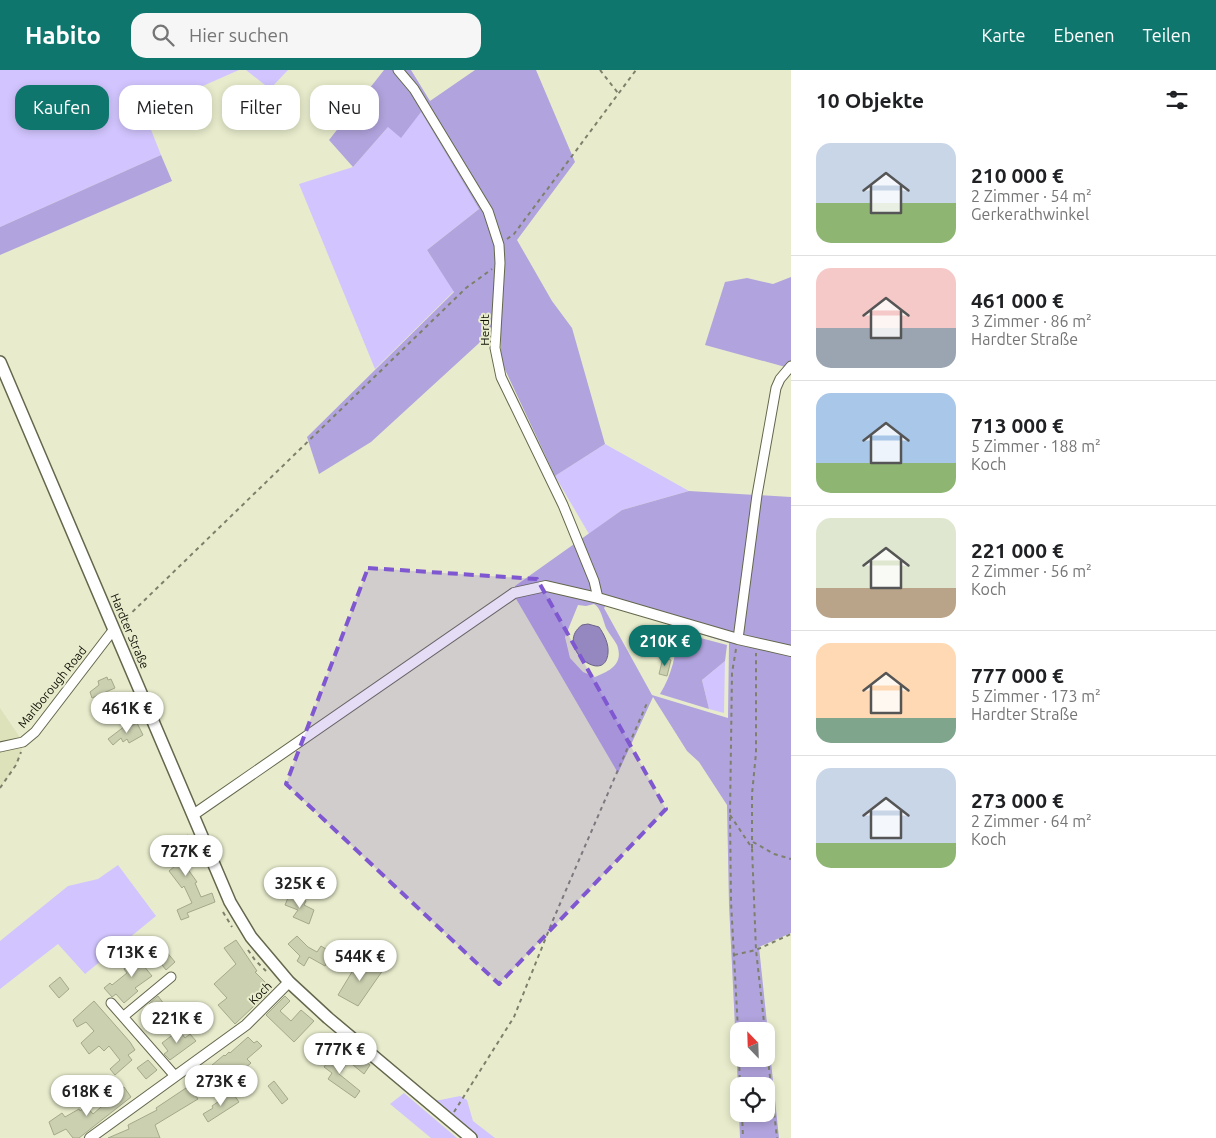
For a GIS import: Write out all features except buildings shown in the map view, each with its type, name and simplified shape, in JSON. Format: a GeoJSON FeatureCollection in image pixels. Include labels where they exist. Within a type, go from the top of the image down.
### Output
{"type":"FeatureCollection","features":[{"type":"Feature","properties":{"kind":"main road","name":"Hardter Straße"},"geometry":{"type":"LineString","coordinates":[[0,362],[230,902],[251,937],[289,982],[328,1018],[471,1138]]}},
{"type":"Feature","properties":{"kind":"street","name":"Herdt"},"geometry":{"type":"LineString","coordinates":[[398,70],[424,105],[488,211],[499,245],[500,263],[495,348],[501,377],[563,505],[594,581],[598,598]]}},
{"type":"Feature","properties":{"kind":"street"},"geometry":{"type":"LineString","coordinates":[[738,638],[755,504],[776,388],[780,378],[791,366]]}},
{"type":"Feature","properties":{"kind":"street"},"geometry":{"type":"LineString","coordinates":[[193,815],[514,593],[546,586],[598,598],[756,643],[791,651]]}},
{"type":"Feature","properties":{"kind":"street","name":"Marlborough Road"},"geometry":{"type":"LineString","coordinates":[[0,747],[23,742],[35,732],[114,629]]}},
{"type":"Feature","properties":{"kind":"street"},"geometry":{"type":"LineString","coordinates":[[124,1016],[171,977]]}},
{"type":"Feature","properties":{"kind":"street","name":"Koch"},"geometry":{"type":"LineString","coordinates":[[90,1138],[103,1134],[175,1076],[246,1025],[289,982]]}},
{"type":"Feature","properties":{"kind":"street"},"geometry":{"type":"LineString","coordinates":[[111,1003],[175,1076]]}},
{"type":"Feature","properties":{"kind":"path"},"geometry":{"type":"LineString","coordinates":[[600,70],[618,93]]}},
{"type":"Feature","properties":{"kind":"path"},"geometry":{"type":"LineString","coordinates":[[499,245],[514,234],[636,70]]}},
{"type":"Feature","properties":{"kind":"path"},"geometry":{"type":"LineString","coordinates":[[114,629],[466,288],[500,263]]}},
{"type":"Feature","properties":{"kind":"path"},"geometry":{"type":"LineString","coordinates":[[738,638],[732,672],[730,815],[738,1022]]}},
{"type":"Feature","properties":{"kind":"path"},"geometry":{"type":"LineString","coordinates":[[756,643],[756,753],[752,794],[752,848],[756,950],[764,1022]]}},
{"type":"Feature","properties":{"kind":"path"},"geometry":{"type":"LineString","coordinates":[[449,1120],[514,1018],[553,920],[647,703]]}},
{"type":"Feature","properties":{"kind":"path"},"geometry":{"type":"LineString","coordinates":[[0,788],[16,765],[21,754],[23,742]]}},
{"type":"Feature","properties":{"kind":"path"},"geometry":{"type":"LineString","coordinates":[[730,815],[752,848]]}},
{"type":"Feature","properties":{"kind":"path"},"geometry":{"type":"LineString","coordinates":[[753,842],[774,854],[791,859]]}},
{"type":"Feature","properties":{"kind":"path"},"geometry":{"type":"LineString","coordinates":[[734,955],[756,950],[791,934]]}},
{"type":"Feature","properties":{"kind":"path"},"geometry":{"type":"LineString","coordinates":[[769,1068],[777,1138]]}},
{"type":"Feature","properties":{"kind":"path"},"geometry":{"type":"LineString","coordinates":[[742,1122],[743,1138]]}},
{"type":"Feature","properties":{"kind":"highlighted area"},"geometry":{"type":"Polygon","coordinates":[[[368,568],[537,579],[666,809],[499,984],[286,784],[368,568]]]}},
{"type":"Feature","properties":{"kind":"shaded area"},"geometry":{"type":"Polygon","coordinates":[[[0,70],[239,70],[205,85],[119,85],[119,130],[151,130],[161,155],[0,227],[0,70]]]}},
{"type":"Feature","properties":{"kind":"shaded area"},"geometry":{"type":"Polygon","coordinates":[[[246,70],[288,70],[274,85],[265,85],[246,70]]]}},
{"type":"Feature","properties":{"kind":"shaded area"},"geometry":{"type":"Polygon","coordinates":[[[384,70],[411,70],[430,101],[475,70],[536,70],[575,162],[517,240],[552,301],[572,328],[605,444],[555,476],[501,361],[501,323],[371,442],[319,474],[307,437],[454,292],[427,250],[479,209],[421,112],[401,138],[388,127],[353,167],[329,140],[337,130],[379,130],[379,85],[372,85],[384,70]]]}},
{"type":"Feature","properties":{"kind":"shaded area"},"geometry":{"type":"Polygon","coordinates":[[[421,112],[479,209],[427,250],[454,291],[375,369],[299,184],[353,167],[388,127],[421,112]]]}},
{"type":"Feature","properties":{"kind":"shaded area"},"geometry":{"type":"Polygon","coordinates":[[[161,155],[172,181],[0,255],[0,227],[161,155]]]}},
{"type":"Feature","properties":{"kind":"shaded area"},"geometry":{"type":"Polygon","coordinates":[[[791,277],[791,366],[789,368],[705,345],[725,282],[747,278],[773,284],[791,277]]]}},
{"type":"Feature","properties":{"kind":"shaded area"},"geometry":{"type":"Polygon","coordinates":[[[605,444],[689,491],[622,510],[589,534],[555,476],[605,444]]]}},
{"type":"Feature","properties":{"kind":"shaded area"},"geometry":{"type":"Polygon","coordinates":[[[689,491],[791,497],[791,933],[759,947],[767,1022],[735,1022],[729,905],[727,805],[699,762],[687,751],[653,697],[618,773],[515,597],[515,586],[622,510],[689,491]],[[594,604],[578,605],[565,637],[570,658],[583,672],[595,677],[614,666],[619,657],[617,645],[606,628],[600,611],[594,604]],[[606,605],[604,608],[652,695],[728,718],[729,643],[606,605]]]}},
{"type":"Feature","properties":{"kind":"shaded area"},"geometry":{"type":"Polygon","coordinates":[[[588,624],[599,627],[607,643],[608,653],[605,662],[599,666],[591,665],[583,660],[573,643],[575,634],[582,625],[588,624]]]}},
{"type":"Feature","properties":{"kind":"shaded area"},"geometry":{"type":"Polygon","coordinates":[[[678,632],[727,645],[725,661],[702,680],[709,709],[660,694],[673,664],[678,632]]]}},
{"type":"Feature","properties":{"kind":"shaded area"},"geometry":{"type":"Polygon","coordinates":[[[725,661],[724,713],[709,709],[702,680],[725,661]]]}},
{"type":"Feature","properties":{"kind":"shaded area"},"geometry":{"type":"Polygon","coordinates":[[[0,708],[23,742],[16,765],[0,788],[0,708]]]}},
{"type":"Feature","properties":{"kind":"shaded area"},"geometry":{"type":"Polygon","coordinates":[[[118,865],[156,916],[85,974],[58,944],[0,989],[0,941],[68,886],[98,879],[118,865]]]}},
{"type":"Feature","properties":{"kind":"shaded area"},"geometry":{"type":"Polygon","coordinates":[[[737,1068],[772,1068],[773,1077],[737,1077],[737,1068]]]}},
{"type":"Feature","properties":{"kind":"shaded area"},"geometry":{"type":"Polygon","coordinates":[[[404,1093],[457,1138],[431,1138],[390,1104],[404,1093]]]}},
{"type":"Feature","properties":{"kind":"shaded area"},"geometry":{"type":"Polygon","coordinates":[[[460,1096],[467,1100],[473,1121],[495,1138],[479,1138],[433,1100],[460,1096]]]}},
{"type":"Feature","properties":{"kind":"shaded area"},"geometry":{"type":"Polygon","coordinates":[[[775,1100],[779,1138],[740,1138],[739,1122],[775,1122],[775,1100]]]}}]}
